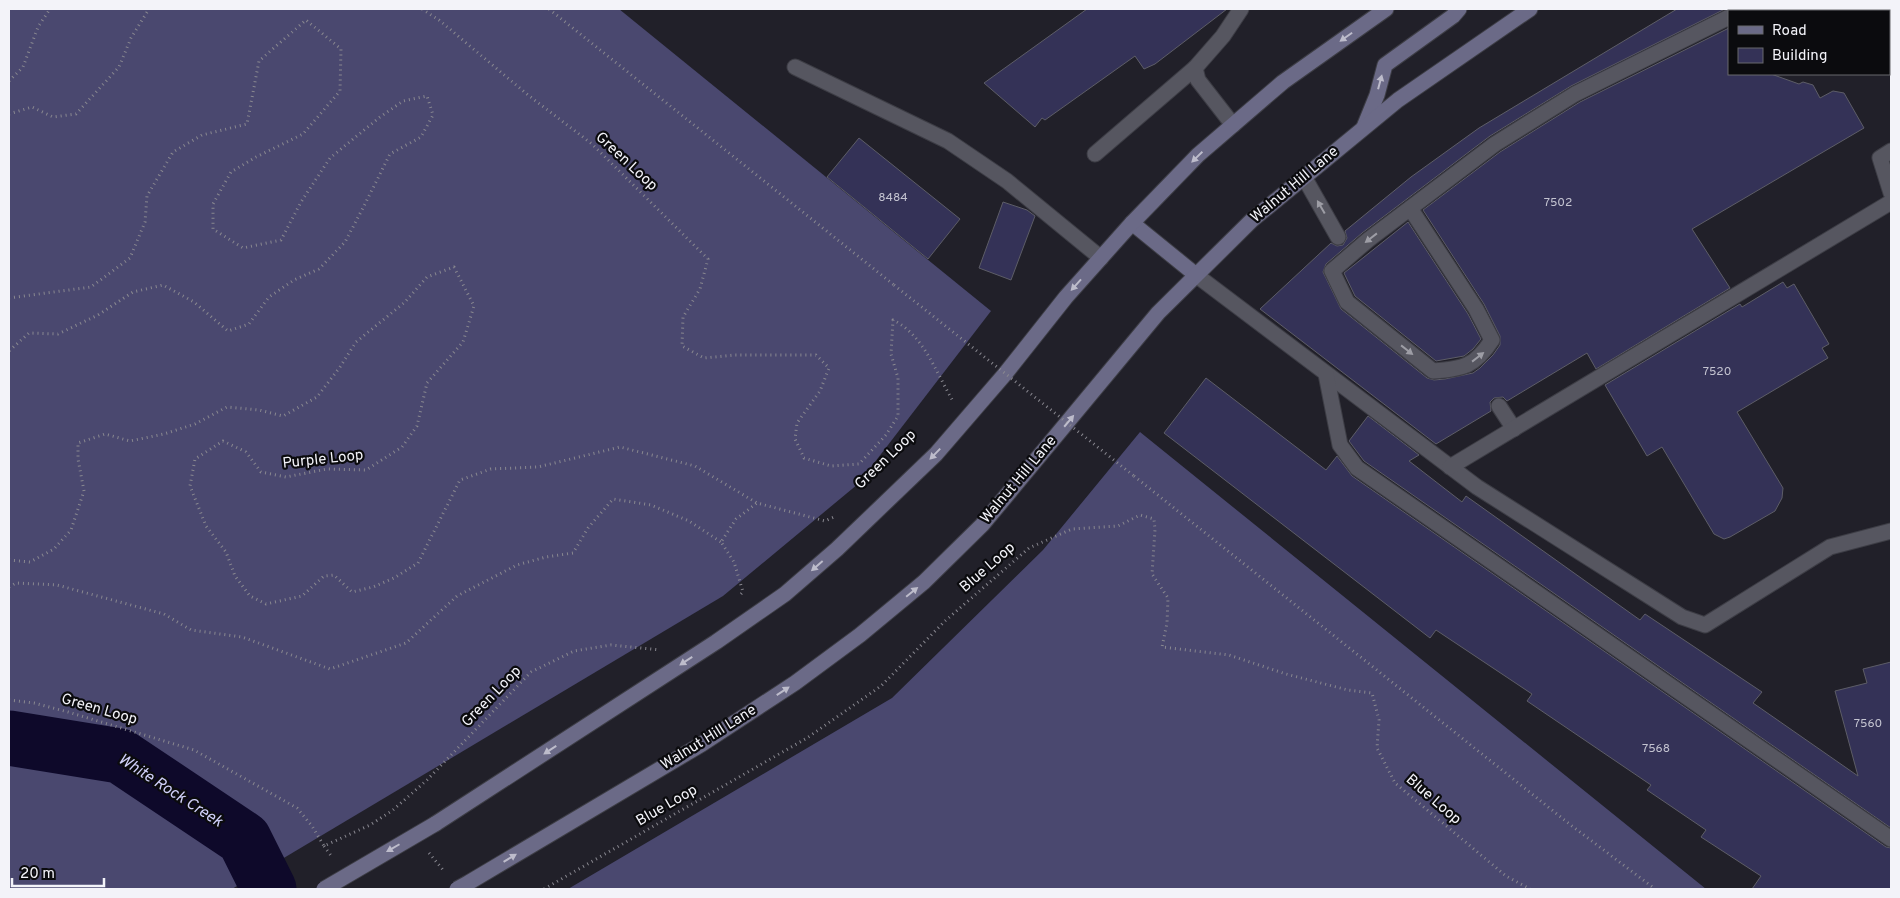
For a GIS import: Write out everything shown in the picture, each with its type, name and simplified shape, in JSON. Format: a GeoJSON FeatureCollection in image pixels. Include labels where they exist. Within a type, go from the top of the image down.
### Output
{"type":"FeatureCollection","features":[{"type":"Feature","properties":{"kind":"main road"},"geometry":{"type":"LineString","coordinates":[[324,889],[435,824],[716,642],[785,594],[837,549],[936,454],[1005,374],[1066,297],[1132,223],[1198,155],[1283,82],[1386,9]]}},
{"type":"Feature","properties":{"kind":"main road"},"geometry":{"type":"LineString","coordinates":[[1364,128],[1384,65],[1460,9]]}},
{"type":"Feature","properties":{"kind":"main road","name":"Walnut Hill Lane"},"geometry":{"type":"LineString","coordinates":[[462,886],[710,739],[795,683],[860,635],[924,582],[982,525],[1158,313],[1252,220],[1398,100],[1530,9]]}},
{"type":"Feature","properties":{"kind":"main road"},"geometry":{"type":"LineString","coordinates":[[1132,223],[1196,275]]}},
{"type":"Feature","properties":{"kind":"lane"},"geometry":{"type":"LineString","coordinates":[[1095,154],[1195,68],[1223,36],[1241,9]]}},
{"type":"Feature","properties":{"kind":"lane"},"geometry":{"type":"LineString","coordinates":[[1410,208],[1476,309],[1492,340],[1482,356],[1458,369],[1434,371],[1347,302],[1332,271],[1410,208],[1495,144],[1575,94],[1728,18]]}},
{"type":"Feature","properties":{"kind":"lane"},"geometry":{"type":"LineString","coordinates":[[795,67],[948,141],[1007,181],[1101,258]]}},
{"type":"Feature","properties":{"kind":"lane"},"geometry":{"type":"LineString","coordinates":[[1195,68],[1198,80],[1234,125]]}},
{"type":"Feature","properties":{"kind":"lane"},"geometry":{"type":"LineString","coordinates":[[1891,151],[1880,158],[1891,193]]}},
{"type":"Feature","properties":{"kind":"lane"},"geometry":{"type":"LineString","coordinates":[[1304,177],[1338,237]]}},
{"type":"Feature","properties":{"kind":"lane"},"geometry":{"type":"LineString","coordinates":[[1450,467],[1891,202]]}},
{"type":"Feature","properties":{"kind":"lane"},"geometry":{"type":"LineString","coordinates":[[1196,275],[1477,487],[1682,617],[1705,625],[1830,547],[1891,531]]}},
{"type":"Feature","properties":{"kind":"lane"},"geometry":{"type":"LineString","coordinates":[[1326,374],[1340,445],[1357,468],[1891,839]]}},
{"type":"Feature","properties":{"kind":"lane"},"geometry":{"type":"LineString","coordinates":[[1499,406],[1514,429]]}},
{"type":"Feature","properties":{"kind":"path"},"geometry":{"type":"LineString","coordinates":[[9,81],[23,67],[38,27],[50,9]]}},
{"type":"Feature","properties":{"kind":"path"},"geometry":{"type":"LineString","coordinates":[[9,114],[32,107],[53,117],[76,114],[119,67],[131,38],[149,9]]}},
{"type":"Feature","properties":{"kind":"path","name":"Green Loop"},"geometry":{"type":"LineString","coordinates":[[422,9],[439,20],[528,95],[592,144],[708,259],[700,289],[683,317],[682,346],[704,358],[735,355],[816,356],[829,368],[820,391],[797,423],[795,439],[804,458],[831,466],[859,464],[886,436],[898,416],[898,378],[891,354],[893,320],[905,326],[927,352],[954,403]]}},
{"type":"Feature","properties":{"kind":"path"},"geometry":{"type":"LineString","coordinates":[[549,9],[1572,826],[1655,889]]}},
{"type":"Feature","properties":{"kind":"path"},"geometry":{"type":"LineString","coordinates":[[9,298],[91,287],[130,258],[145,222],[147,196],[173,152],[202,135],[247,124],[259,61],[306,20],[341,49],[340,91],[304,134],[231,172],[213,204],[213,229],[228,239],[243,248],[281,240],[301,202],[330,158],[380,116],[403,101],[427,96],[433,115],[421,137],[390,154],[345,242],[319,269],[294,280],[269,297],[249,324],[228,331],[194,302],[163,285],[133,292],[98,315],[58,334],[29,333],[9,351]]}},
{"type":"Feature","properties":{"kind":"path","name":"Purple Loop"},"geometry":{"type":"LineString","coordinates":[[9,560],[30,562],[54,549],[71,530],[84,492],[78,459],[78,443],[105,434],[130,441],[164,434],[195,424],[227,407],[259,410],[283,416],[317,397],[356,342],[405,302],[426,277],[454,267],[474,306],[463,342],[426,383],[417,426],[402,447],[366,470],[327,468],[286,477],[261,472],[246,452],[223,441],[195,459],[190,486],[206,526],[226,552],[235,576],[250,596],[266,604],[302,596],[324,576],[334,575],[352,592],[373,587],[394,578],[418,563],[460,480],[491,469],[538,467],[620,447],[696,466],[757,504]]}},
{"type":"Feature","properties":{"kind":"path"},"geometry":{"type":"LineString","coordinates":[[9,586],[16,583],[57,585],[164,614],[191,630],[242,637],[330,668],[406,643],[457,596],[517,565],[546,557],[573,554],[588,528],[613,499],[651,505],[689,521],[721,542],[734,562],[743,592],[739,598]]}},
{"type":"Feature","properties":{"kind":"path"},"geometry":{"type":"LineString","coordinates":[[721,542],[736,519],[757,504],[825,521],[840,514]]}},
{"type":"Feature","properties":{"kind":"path","name":"Blue Loop"},"geometry":{"type":"LineString","coordinates":[[544,889],[807,738],[881,686],[945,621],[1029,548],[1072,529],[1118,526],[1140,515],[1154,519],[1156,530],[1152,574],[1168,598],[1167,622],[1162,647],[1228,655],[1286,674],[1348,690],[1372,693],[1379,720],[1377,748],[1395,783],[1506,876],[1530,889]]}},
{"type":"Feature","properties":{"kind":"path","name":"Green Loop"},"geometry":{"type":"LineString","coordinates":[[9,700],[34,703],[68,712],[194,750],[297,808],[312,826],[324,846],[370,825],[393,810],[427,780],[531,672],[574,651],[612,645],[667,651]]}},
{"type":"Feature","properties":{"kind":"shaded area"},"geometry":{"type":"Polygon","coordinates":[[[9,9],[619,9],[991,311],[858,484],[723,596],[232,889],[9,889],[9,9]]]}},
{"type":"Feature","properties":{"kind":"shaded area"},"geometry":{"type":"Polygon","coordinates":[[[1140,432],[1706,889],[568,889],[892,698],[1043,550],[1140,432]]]}},
{"type":"Feature","properties":{"kind":"building"},"geometry":{"type":"Polygon","coordinates":[[[1087,9],[1227,9],[1155,64],[1144,69],[1135,56],[1045,120],[1042,118],[1035,127],[984,83],[1087,9]]]}},
{"type":"Feature","properties":{"kind":"building"},"geometry":{"type":"Polygon","coordinates":[[[1677,9],[1725,9],[1571,86],[1490,136],[1362,233],[1326,264],[1323,272],[1341,309],[1427,378],[1434,380],[1473,373],[1493,355],[1500,345],[1500,336],[1484,304],[1423,210],[1500,152],[1580,102],[1728,28],[1728,75],[1774,75],[1799,84],[1803,82],[1813,85],[1820,98],[1833,91],[1844,93],[1864,128],[1692,229],[1730,288],[1596,369],[1587,353],[1507,401],[1503,397],[1494,398],[1490,402],[1491,411],[1436,444],[1260,309],[1331,243],[1337,246],[1343,245],[1347,238],[1345,231],[1411,177],[1479,128],[1677,9]]]}},
{"type":"Feature","properties":{"kind":"building"},"geometry":{"type":"Polygon","coordinates":[[[859,138],[960,219],[928,259],[827,177],[859,138]]]}},
{"type":"Feature","properties":{"kind":"building"},"geometry":{"type":"Polygon","coordinates":[[[1003,202],[1027,210],[1035,216],[1011,280],[979,268],[1003,202]]]}},
{"type":"Feature","properties":{"kind":"building"},"geometry":{"type":"Polygon","coordinates":[[[1408,222],[1468,314],[1481,339],[1464,356],[1436,361],[1355,296],[1344,273],[1408,222]]]}},
{"type":"Feature","properties":{"kind":"building"},"geometry":{"type":"Polygon","coordinates":[[[1783,282],[1787,288],[1794,284],[1829,344],[1822,348],[1828,358],[1737,412],[1783,488],[1782,498],[1775,511],[1724,539],[1714,534],[1662,447],[1647,456],[1605,385],[1740,304],[1742,307],[1783,282]]]}},
{"type":"Feature","properties":{"kind":"building"},"geometry":{"type":"Polygon","coordinates":[[[1206,378],[1326,470],[1337,456],[1352,476],[1886,847],[1891,848],[1891,889],[1752,889],[1761,876],[1701,837],[1706,830],[1647,790],[1651,785],[1527,701],[1532,694],[1436,630],[1430,638],[1164,433],[1206,378]]]}},
{"type":"Feature","properties":{"kind":"building"},"geometry":{"type":"Polygon","coordinates":[[[1368,416],[1419,455],[1409,461],[1462,502],[1466,496],[1640,620],[1645,614],[1762,692],[1753,703],[1858,776],[1835,691],[1867,683],[1863,669],[1891,662],[1891,828],[1364,461],[1349,441],[1368,416]]]}},
{"type":"Feature","properties":{"kind":"waterway","name":"White Rock Creek"},"geometry":{"type":"LineString","coordinates":[[9,738],[120,756],[244,839],[269,889]]}}]}
